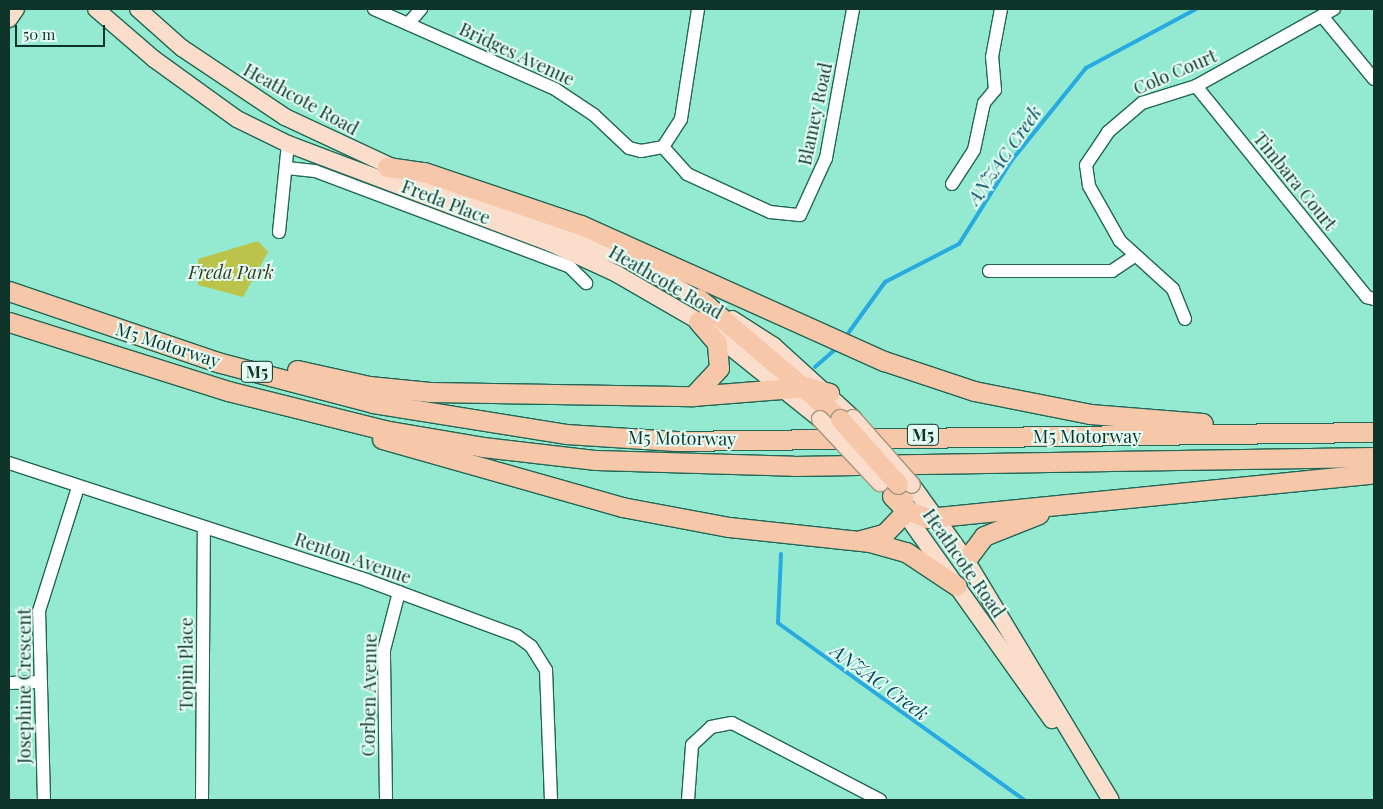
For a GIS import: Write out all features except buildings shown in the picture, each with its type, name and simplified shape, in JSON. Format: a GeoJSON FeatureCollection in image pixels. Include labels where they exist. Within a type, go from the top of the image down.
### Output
{"type":"FeatureCollection","features":[{"type":"Feature","properties":{"kind":"highway"},"geometry":{"type":"LineString","coordinates":[[387,167],[424,172],[582,225],[884,361],[974,391],[1090,414],[1374,431]]}},
{"type":"Feature","properties":{"kind":"highway","name":"M5 Motorway"},"geometry":{"type":"LineString","coordinates":[[9,291],[47,306],[217,362],[373,403],[566,434],[676,441],[1374,431]]}},
{"type":"Feature","properties":{"kind":"highway"},"geometry":{"type":"LineString","coordinates":[[698,298],[805,388],[847,418],[899,495],[919,517],[938,518],[1374,473]]}},
{"type":"Feature","properties":{"kind":"highway"},"geometry":{"type":"LineString","coordinates":[[47,306],[128,321],[250,360],[369,386],[490,394],[693,396],[785,388],[805,388],[829,393]]}},
{"type":"Feature","properties":{"kind":"highway"},"geometry":{"type":"LineString","coordinates":[[693,396],[719,368],[718,343],[698,321]]}},
{"type":"Feature","properties":{"kind":"highway","name":"M5 Motorway"},"geometry":{"type":"LineString","coordinates":[[9,322],[228,392],[403,433],[596,460],[793,466],[1374,457]]}},
{"type":"Feature","properties":{"kind":"highway"},"geometry":{"type":"LineString","coordinates":[[228,392],[466,466],[622,507],[729,527],[850,541],[906,552],[957,586]]}},
{"type":"Feature","properties":{"kind":"highway"},"geometry":{"type":"LineString","coordinates":[[850,541],[884,534],[899,495]]}},
{"type":"Feature","properties":{"kind":"highway"},"geometry":{"type":"LineString","coordinates":[[966,560],[984,536],[1076,503]]}},
{"type":"Feature","properties":{"kind":"main road"},"geometry":{"type":"LineString","coordinates":[[9,19],[16,9]]}},
{"type":"Feature","properties":{"kind":"main road","name":"Heathcote Road"},"geometry":{"type":"LineString","coordinates":[[96,9],[154,59],[237,119],[288,144],[550,243],[617,274],[698,321],[785,388],[899,495],[938,518],[966,560],[1085,760],[1111,800]]}},
{"type":"Feature","properties":{"kind":"main road","name":"Heathcote Road"},"geometry":{"type":"LineString","coordinates":[[138,9],[235,87],[387,167],[593,246],[698,298],[774,346],[829,393],[847,418]]}},
{"type":"Feature","properties":{"kind":"main road","name":"Heathcote Road"},"geometry":{"type":"LineString","coordinates":[[899,495],[1024,687],[1085,760]]}},
{"type":"Feature","properties":{"kind":"street","name":"Bridges Avenue"},"geometry":{"type":"LineString","coordinates":[[374,9],[555,89],[594,115],[629,148],[641,151],[663,147]]}},
{"type":"Feature","properties":{"kind":"street"},"geometry":{"type":"LineString","coordinates":[[408,24],[421,9]]}},
{"type":"Feature","properties":{"kind":"street"},"geometry":{"type":"LineString","coordinates":[[663,147],[681,119],[698,9]]}},
{"type":"Feature","properties":{"kind":"street","name":"Blamey Road"},"geometry":{"type":"LineString","coordinates":[[663,147],[688,174],[770,212],[800,215],[818,181],[830,141],[853,9]]}},
{"type":"Feature","properties":{"kind":"street"},"geometry":{"type":"LineString","coordinates":[[952,184],[974,150],[984,103],[995,90],[992,57],[1001,9]]}},
{"type":"Feature","properties":{"kind":"street","name":"Colo Court"},"geometry":{"type":"LineString","coordinates":[[1186,319],[1173,289],[1134,256],[1120,241],[1089,186],[1086,165],[1126,114],[1142,103],[1196,86],[1334,9]]}},
{"type":"Feature","properties":{"kind":"street"},"geometry":{"type":"LineString","coordinates":[[1322,16],[1374,79]]}},
{"type":"Feature","properties":{"kind":"street","name":"Timbara Court"},"geometry":{"type":"LineString","coordinates":[[1196,86],[1371,298]]}},
{"type":"Feature","properties":{"kind":"street"},"geometry":{"type":"LineString","coordinates":[[279,232],[288,144]]}},
{"type":"Feature","properties":{"kind":"street","name":"Freda Place"},"geometry":{"type":"LineString","coordinates":[[287,168],[315,171],[570,267],[586,283]]}},
{"type":"Feature","properties":{"kind":"street"},"geometry":{"type":"LineString","coordinates":[[989,271],[1112,271],[1134,256]]}},
{"type":"Feature","properties":{"kind":"street","name":"Renton Avenue"},"geometry":{"type":"LineString","coordinates":[[9,463],[399,592],[517,636],[541,659],[549,686],[550,800]]}},
{"type":"Feature","properties":{"kind":"street","name":"Josephine Crescent"},"geometry":{"type":"LineString","coordinates":[[44,800],[39,682],[42,594],[78,487]]}},
{"type":"Feature","properties":{"kind":"street","name":"Topin Place"},"geometry":{"type":"LineString","coordinates":[[202,800],[204,529]]}},
{"type":"Feature","properties":{"kind":"street","name":"Corben Avenue"},"geometry":{"type":"LineString","coordinates":[[386,800],[384,650],[399,592]]}},
{"type":"Feature","properties":{"kind":"street"},"geometry":{"type":"LineString","coordinates":[[9,683],[39,682]]}},
{"type":"Feature","properties":{"kind":"street"},"geometry":{"type":"LineString","coordinates":[[688,800],[692,745],[711,727],[732,723],[880,800]]}},
{"type":"Feature","properties":{"kind":"green space","name":"Freda Park"},"geometry":{"type":"Polygon","coordinates":[[[258,241],[268,252],[243,297],[198,285],[198,259],[258,241]]]}},
{"type":"Feature","properties":{"kind":"waterway","name":"ANZAC Creek"},"geometry":{"type":"LineString","coordinates":[[849,332],[885,282],[959,244],[1012,160],[1086,68],[1196,9]]}},
{"type":"Feature","properties":{"kind":"waterway","name":"ANZAC Creek"},"geometry":{"type":"LineString","coordinates":[[815,367],[837,348]]}},
{"type":"Feature","properties":{"kind":"waterway","name":"ANZAC Creek"},"geometry":{"type":"LineString","coordinates":[[781,554],[778,623],[1024,800]]}}]}
